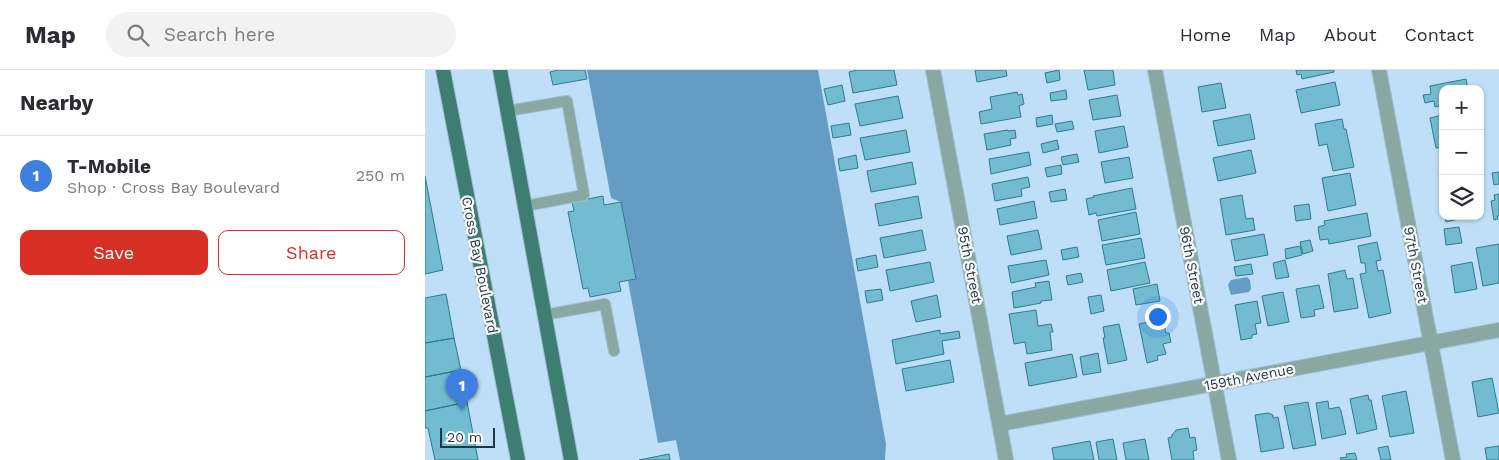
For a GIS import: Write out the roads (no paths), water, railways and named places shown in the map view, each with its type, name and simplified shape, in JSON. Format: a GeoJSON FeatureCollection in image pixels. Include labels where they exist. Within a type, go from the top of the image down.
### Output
{"type":"FeatureCollection","features":[{"type":"Feature","properties":{"kind":"main road","name":"Cross Bay Boulevard"},"geometry":{"type":"LineString","coordinates":[[443,70],[517,460]]}},
{"type":"Feature","properties":{"kind":"main road"},"geometry":{"type":"LineString","coordinates":[[500,70],[571,460]]}},
{"type":"Feature","properties":{"kind":"street","name":"95th Street"},"geometry":{"type":"LineString","coordinates":[[933,70],[1007,460]]}},
{"type":"Feature","properties":{"kind":"street","name":"96th Street"},"geometry":{"type":"LineString","coordinates":[[1155,70],[1229,460]]}},
{"type":"Feature","properties":{"kind":"street","name":"97th Street"},"geometry":{"type":"LineString","coordinates":[[1379,70],[1453,460]]}},
{"type":"Feature","properties":{"kind":"street","name":"159th Avenue"},"geometry":{"type":"LineString","coordinates":[[1000,424],[1499,330]]}},
{"type":"Feature","properties":{"kind":"lane"},"geometry":{"type":"LineString","coordinates":[[507,112],[567,101],[569,111],[584,195],[525,206]]}},
{"type":"Feature","properties":{"kind":"lane"},"geometry":{"type":"LineString","coordinates":[[544,315],[605,304],[614,351]]}},
{"type":"Feature","properties":{"kind":"water"},"geometry":{"type":"Polygon","coordinates":[[[587,70],[818,70],[886,444],[885,460],[680,460],[676,440],[658,443],[628,281],[636,279],[621,202],[611,198],[587,70]]]}},
{"type":"Feature","properties":{"kind":"water"},"geometry":{"type":"Polygon","coordinates":[[[1247,277],[1250,280],[1251,289],[1249,292],[1231,295],[1228,285],[1231,280],[1247,277]]]}},
{"type":"Feature","properties":{"kind":"place","name":"T-Mobile"},"geometry":{"type":"Point","coordinates":[462,410]}}]}
